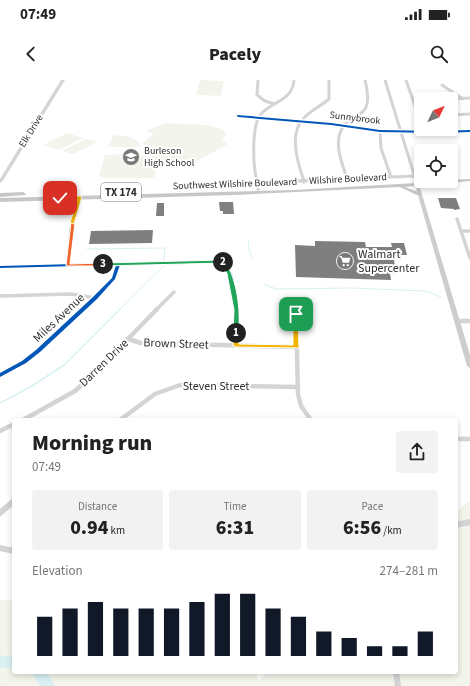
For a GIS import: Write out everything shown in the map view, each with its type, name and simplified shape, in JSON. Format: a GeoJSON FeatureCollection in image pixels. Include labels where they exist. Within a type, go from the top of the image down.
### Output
{"type":"FeatureCollection","features":[{"type":"Feature","properties":{"kind":"main road"},"geometry":{"type":"LineString","coordinates":[[458,178],[470,177]]}},
{"type":"Feature","properties":{"kind":"main road","name":"Southwest Wilshire Boulevard"},"geometry":{"type":"LineString","coordinates":[[458,180],[470,180]]}},
{"type":"Feature","properties":{"kind":"main road","name":"Southwest Wilshire Boulevard"},"geometry":{"type":"LineString","coordinates":[[0,200],[194,193],[302,185],[414,181]]}},
{"type":"Feature","properties":{"kind":"main road","name":"Southwest Wilshire Boulevard"},"geometry":{"type":"LineString","coordinates":[[0,195],[271,192],[394,186],[414,182]]}},
{"type":"Feature","properties":{"kind":"main road"},"geometry":{"type":"LineString","coordinates":[[271,192],[274,190],[295,190],[302,185]]}},
{"type":"Feature","properties":{"kind":"main road"},"geometry":{"type":"LineString","coordinates":[[394,186],[409,189],[419,194]]}},
{"type":"Feature","properties":{"kind":"main road"},"geometry":{"type":"LineString","coordinates":[[418,188],[470,366]]}},
{"type":"Feature","properties":{"kind":"street","name":"Elk Drive"},"geometry":{"type":"LineString","coordinates":[[0,182],[63,80]]}},
{"type":"Feature","properties":{"kind":"street"},"geometry":{"type":"LineString","coordinates":[[258,80],[257,95],[265,101],[275,104]]}},
{"type":"Feature","properties":{"kind":"street"},"geometry":{"type":"LineString","coordinates":[[258,189],[255,174],[257,121],[266,109],[288,96],[293,90],[294,80]]}},
{"type":"Feature","properties":{"kind":"street"},"geometry":{"type":"LineString","coordinates":[[302,185],[299,170],[296,128],[300,121],[329,99],[329,80]]}},
{"type":"Feature","properties":{"kind":"street"},"geometry":{"type":"LineString","coordinates":[[347,179],[342,161],[338,136],[343,126],[360,113],[368,104],[368,93],[365,80]]}},
{"type":"Feature","properties":{"kind":"street"},"geometry":{"type":"LineString","coordinates":[[384,80],[414,172]]}},
{"type":"Feature","properties":{"kind":"street"},"geometry":{"type":"LineString","coordinates":[[406,80],[413,100]]}},
{"type":"Feature","properties":{"kind":"street"},"geometry":{"type":"LineString","coordinates":[[442,85],[463,98]]}},
{"type":"Feature","properties":{"kind":"street"},"geometry":{"type":"LineString","coordinates":[[458,98],[470,98]]}},
{"type":"Feature","properties":{"kind":"street"},"geometry":{"type":"LineString","coordinates":[[458,115],[470,114]]}},
{"type":"Feature","properties":{"kind":"street","name":"Sunnybrook"},"geometry":{"type":"LineString","coordinates":[[238,116],[300,121],[380,131],[414,131]]}},
{"type":"Feature","properties":{"kind":"street"},"geometry":{"type":"LineString","coordinates":[[380,131],[379,136],[385,162],[391,177]]}},
{"type":"Feature","properties":{"kind":"street","name":"Sunnybrook"},"geometry":{"type":"LineString","coordinates":[[458,131],[470,131]]}},
{"type":"Feature","properties":{"kind":"street","name":"Wilshire Boulevard"},"geometry":{"type":"LineString","coordinates":[[258,183],[302,185],[347,179],[391,177],[414,181]]}},
{"type":"Feature","properties":{"kind":"street"},"geometry":{"type":"LineString","coordinates":[[68,265],[71,228],[80,197]]}},
{"type":"Feature","properties":{"kind":"street"},"geometry":{"type":"LineString","coordinates":[[457,219],[470,258]]}},
{"type":"Feature","properties":{"kind":"street"},"geometry":{"type":"LineString","coordinates":[[461,231],[470,231]]}},
{"type":"Feature","properties":{"kind":"street"},"geometry":{"type":"LineString","coordinates":[[0,267],[223,261],[230,274],[237,310],[236,346]]}},
{"type":"Feature","properties":{"kind":"street","name":"Darren Drive"},"geometry":{"type":"LineString","coordinates":[[27,418],[75,391],[128,340],[174,292]]}},
{"type":"Feature","properties":{"kind":"street"},"geometry":{"type":"LineString","coordinates":[[0,296],[71,294],[95,298]]}},
{"type":"Feature","properties":{"kind":"street"},"geometry":{"type":"LineString","coordinates":[[296,314],[298,387],[301,406],[310,418]]}},
{"type":"Feature","properties":{"kind":"street"},"geometry":{"type":"LineString","coordinates":[[457,321],[470,321]]}},
{"type":"Feature","properties":{"kind":"street","name":"Brown Street"},"geometry":{"type":"LineString","coordinates":[[128,340],[141,343],[296,347]]}},
{"type":"Feature","properties":{"kind":"street","name":"Steven Street"},"geometry":{"type":"LineString","coordinates":[[123,418],[152,395],[164,389],[180,385],[298,387]]}},
{"type":"Feature","properties":{"kind":"street"},"geometry":{"type":"LineString","coordinates":[[0,430],[12,425]]}},
{"type":"Feature","properties":{"kind":"street"},"geometry":{"type":"LineString","coordinates":[[458,439],[470,439]]}},
{"type":"Feature","properties":{"kind":"street"},"geometry":{"type":"LineString","coordinates":[[0,513],[12,503]]}},
{"type":"Feature","properties":{"kind":"street"},"geometry":{"type":"LineString","coordinates":[[458,525],[470,522]]}},
{"type":"Feature","properties":{"kind":"street"},"geometry":{"type":"LineString","coordinates":[[0,548],[12,551]]}},
{"type":"Feature","properties":{"kind":"street"},"geometry":{"type":"LineString","coordinates":[[396,674],[398,686]]}},
{"type":"Feature","properties":{"kind":"shaded area"},"geometry":{"type":"Polygon","coordinates":[[[200,80],[224,81],[221,96],[196,95],[200,80]]]}},
{"type":"Feature","properties":{"kind":"shaded area"},"geometry":{"type":"Polygon","coordinates":[[[165,123],[199,124],[217,128],[223,131],[226,135],[222,140],[226,142],[226,145],[192,164],[164,167],[145,152],[153,148],[142,143],[154,134],[146,131],[165,123]]]}},
{"type":"Feature","properties":{"kind":"shaded area"},"geometry":{"type":"Polygon","coordinates":[[[67,133],[83,138],[59,150],[43,145],[67,133]]]}},
{"type":"Feature","properties":{"kind":"shaded area"},"geometry":{"type":"Polygon","coordinates":[[[114,135],[128,136],[139,142],[140,147],[107,147],[114,135]]]}},
{"type":"Feature","properties":{"kind":"shaded area"},"geometry":{"type":"Polygon","coordinates":[[[86,139],[97,142],[74,154],[62,151],[86,139]]]}},
{"type":"Feature","properties":{"kind":"shaded area"},"geometry":{"type":"Polygon","coordinates":[[[130,154],[150,157],[157,169],[153,178],[104,178],[99,176],[105,155],[130,154]]]}},
{"type":"Feature","properties":{"kind":"shaded area"},"geometry":{"type":"Polygon","coordinates":[[[470,500],[470,686],[0,686],[0,600],[12,601],[12,674],[256,674],[258,681],[266,674],[458,674],[458,510],[470,500]]]}},
{"type":"Feature","properties":{"kind":"building"},"geometry":{"type":"Polygon","coordinates":[[[438,198],[456,198],[460,209],[454,210],[441,208],[438,198]]]}},
{"type":"Feature","properties":{"kind":"building"},"geometry":{"type":"Polygon","coordinates":[[[219,202],[233,202],[234,214],[223,214],[223,211],[220,211],[219,202]]]}},
{"type":"Feature","properties":{"kind":"building"},"geometry":{"type":"Polygon","coordinates":[[[157,203],[164,203],[164,216],[156,216],[157,203]]]}},
{"type":"Feature","properties":{"kind":"building"},"geometry":{"type":"Polygon","coordinates":[[[153,230],[152,243],[89,244],[91,231],[153,230]]]}},
{"type":"Feature","properties":{"kind":"building","name":"Walmart Supercenter"},"geometry":{"type":"Polygon","coordinates":[[[315,241],[365,242],[366,247],[392,247],[391,243],[404,243],[407,255],[393,255],[395,266],[409,266],[410,272],[396,271],[397,274],[390,273],[391,280],[296,277],[295,245],[315,246],[315,241]]]}},
{"type":"Feature","properties":{"kind":"waterway"},"geometry":{"type":"LineString","coordinates":[[248,239],[249,250],[253,259]]}},
{"type":"Feature","properties":{"kind":"waterway"},"geometry":{"type":"LineString","coordinates":[[87,249],[165,248],[164,261]]}},
{"type":"Feature","properties":{"kind":"waterway"},"geometry":{"type":"LineString","coordinates":[[119,310],[164,266]]}},
{"type":"Feature","properties":{"kind":"waterway"},"geometry":{"type":"LineString","coordinates":[[264,284],[276,289],[352,288],[425,291],[441,297]]}},
{"type":"Feature","properties":{"kind":"waterway"},"geometry":{"type":"LineString","coordinates":[[0,403],[32,386],[64,365],[119,310]]}},
{"type":"Feature","properties":{"kind":"waterway"},"geometry":{"type":"LineString","coordinates":[[0,661],[12,663]]}},
{"type":"Feature","properties":{"kind":"waterway"},"geometry":{"type":"LineString","coordinates":[[39,674],[48,686]]}},
{"type":"Feature","properties":{"kind":"cycle path"},"geometry":{"type":"LineString","coordinates":[[238,116],[331,124],[380,131],[470,131]]}},
{"type":"Feature","properties":{"kind":"cycle path"},"geometry":{"type":"LineString","coordinates":[[0,267],[223,261],[230,274],[237,310],[236,345]]}},
{"type":"Feature","properties":{"kind":"cycle path","name":"Miles Avenue"},"geometry":{"type":"LineString","coordinates":[[0,375],[24,362],[38,351],[95,298],[114,278],[118,264]]}},
{"type":"Feature","properties":{"kind":"place","name":"Burleson High School"},"geometry":{"type":"Point","coordinates":[131,157]}},
{"type":"Feature","properties":{"kind":"place","name":"Walmart Supercenter"},"geometry":{"type":"Point","coordinates":[345,261]}},
{"type":"Feature","properties":{"kind":"route"},"geometry":{"type":"LineString","coordinates":[[60,198],[80,197],[71,228],[68,265],[223,261],[230,274],[233,298],[237,310],[236,346],[296,347],[296,314]]}}]}
